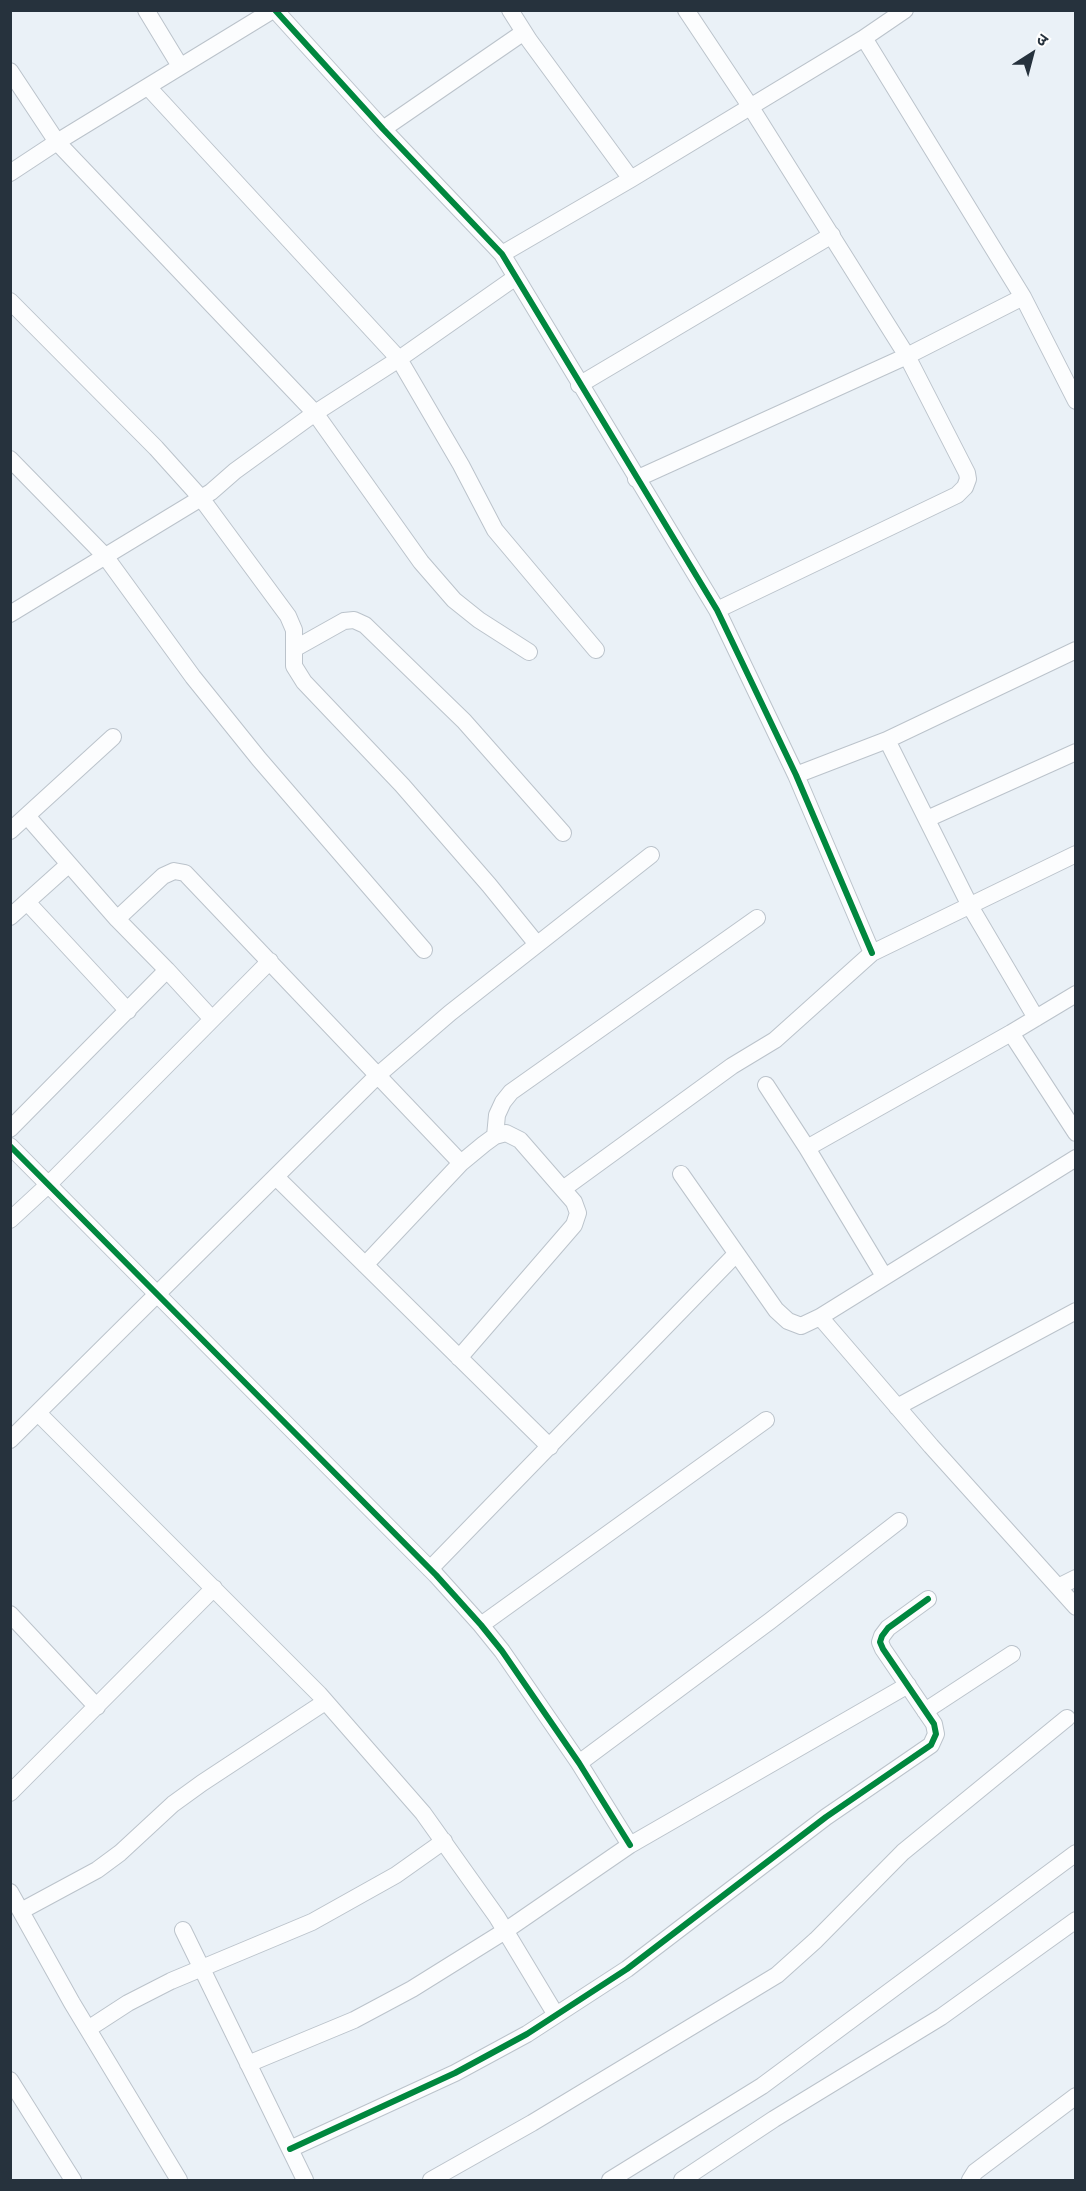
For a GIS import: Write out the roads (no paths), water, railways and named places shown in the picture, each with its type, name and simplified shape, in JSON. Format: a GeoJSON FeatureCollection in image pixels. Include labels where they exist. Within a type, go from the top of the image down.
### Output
{"type":"FeatureCollection","features":[{"type":"Feature","properties":{"kind":"street"},"geometry":{"type":"LineString","coordinates":[[146,10],[180,66]]}},
{"type":"Feature","properties":{"kind":"street"},"geometry":{"type":"LineString","coordinates":[[10,173],[274,10],[502,254],[579,385],[717,610],[796,775],[872,953]]}},
{"type":"Feature","properties":{"kind":"street"},"geometry":{"type":"LineString","coordinates":[[510,10],[631,179]]}},
{"type":"Feature","properties":{"kind":"street"},"geometry":{"type":"LineString","coordinates":[[686,10],[750,106],[907,356],[968,479],[965,487],[957,495],[717,610]]}},
{"type":"Feature","properties":{"kind":"street"},"geometry":{"type":"LineString","coordinates":[[502,254],[864,38],[905,10]]}},
{"type":"Feature","properties":{"kind":"street"},"geometry":{"type":"LineString","coordinates":[[383,129],[524,32]]}},
{"type":"Feature","properties":{"kind":"street"},"geometry":{"type":"LineString","coordinates":[[864,38],[1023,297],[1076,401]]}},
{"type":"Feature","properties":{"kind":"street"},"geometry":{"type":"LineString","coordinates":[[10,71],[57,142],[315,413],[421,562],[454,600],[479,620],[529,652]]}},
{"type":"Feature","properties":{"kind":"street"},"geometry":{"type":"LineString","coordinates":[[148,87],[399,359],[461,465],[495,530],[596,650]]}},
{"type":"Feature","properties":{"kind":"street"},"geometry":{"type":"LineString","coordinates":[[579,385],[832,235]]}},
{"type":"Feature","properties":{"kind":"street"},"geometry":{"type":"LineString","coordinates":[[10,614],[201,498],[315,413],[399,359],[516,277]]}},
{"type":"Feature","properties":{"kind":"street"},"geometry":{"type":"LineString","coordinates":[[636,479],[907,356],[1023,297]]}},
{"type":"Feature","properties":{"kind":"street"},"geometry":{"type":"LineString","coordinates":[[10,301],[156,448],[201,498],[288,616],[294,630],[294,666],[304,682],[402,785],[489,885],[536,944]]}},
{"type":"Feature","properties":{"kind":"street"},"geometry":{"type":"LineString","coordinates":[[10,459],[105,556],[193,677],[260,759],[424,950]]}},
{"type":"Feature","properties":{"kind":"street"},"geometry":{"type":"LineString","coordinates":[[294,649],[344,621],[354,620],[365,625],[464,721],[563,833]]}},
{"type":"Feature","properties":{"kind":"street"},"geometry":{"type":"LineString","coordinates":[[796,775],[887,740],[1076,650]]}},
{"type":"Feature","properties":{"kind":"street"},"geometry":{"type":"LineString","coordinates":[[10,831],[113,737]]}},
{"type":"Feature","properties":{"kind":"street"},"geometry":{"type":"LineString","coordinates":[[887,740],[970,906],[1036,1018]]}},
{"type":"Feature","properties":{"kind":"street"},"geometry":{"type":"LineString","coordinates":[[927,819],[1076,752]]}},
{"type":"Feature","properties":{"kind":"street"},"geometry":{"type":"LineString","coordinates":[[27,816],[117,919],[168,970],[212,1019]]}},
{"type":"Feature","properties":{"kind":"street"},"geometry":{"type":"LineString","coordinates":[[563,1189],[732,1066],[775,1040],[872,953],[1076,854]]}},
{"type":"Feature","properties":{"kind":"street"},"geometry":{"type":"LineString","coordinates":[[10,1440],[378,1075],[450,1013],[651,855]]}},
{"type":"Feature","properties":{"kind":"street"},"geometry":{"type":"LineString","coordinates":[[10,917],[68,865]]}},
{"type":"Feature","properties":{"kind":"street"},"geometry":{"type":"LineString","coordinates":[[117,919],[163,876],[174,872],[185,873],[461,1163]]}},
{"type":"Feature","properties":{"kind":"street"},"geometry":{"type":"LineString","coordinates":[[27,902],[128,1011]]}},
{"type":"Feature","properties":{"kind":"street"},"geometry":{"type":"LineString","coordinates":[[495,1136],[497,1115],[511,1092],[757,918]]}},
{"type":"Feature","properties":{"kind":"street"},"geometry":{"type":"LineString","coordinates":[[10,1220],[48,1185],[270,961]]}},
{"type":"Feature","properties":{"kind":"street"},"geometry":{"type":"LineString","coordinates":[[10,1129],[168,970]]}},
{"type":"Feature","properties":{"kind":"street"},"geometry":{"type":"LineString","coordinates":[[807,1148],[1076,994]]}},
{"type":"Feature","properties":{"kind":"street"},"geometry":{"type":"LineString","coordinates":[[1011,1033],[1076,1133]]}},
{"type":"Feature","properties":{"kind":"street"},"geometry":{"type":"LineString","coordinates":[[766,1085],[884,1276]]}},
{"type":"Feature","properties":{"kind":"street"},"geometry":{"type":"LineString","coordinates":[[365,1265],[461,1163],[495,1136],[506,1133],[520,1140],[574,1202],[578,1213],[574,1225],[459,1358]]}},
{"type":"Feature","properties":{"kind":"street"},"geometry":{"type":"LineString","coordinates":[[10,1146],[430,1569],[481,1625],[502,1651],[579,1763],[630,1845]]}},
{"type":"Feature","properties":{"kind":"street"},"geometry":{"type":"LineString","coordinates":[[681,1174],[776,1310],[788,1321],[801,1326],[820,1317],[1076,1158]]}},
{"type":"Feature","properties":{"kind":"street"},"geometry":{"type":"LineString","coordinates":[[276,1177],[550,1447]]}},
{"type":"Feature","properties":{"kind":"street"},"geometry":{"type":"LineString","coordinates":[[430,1569],[736,1254]]}},
{"type":"Feature","properties":{"kind":"street"},"geometry":{"type":"LineString","coordinates":[[897,1407],[1076,1311]]}},
{"type":"Feature","properties":{"kind":"street"},"geometry":{"type":"LineString","coordinates":[[820,1317],[897,1407],[1076,1607]]}},
{"type":"Feature","properties":{"kind":"street"},"geometry":{"type":"LineString","coordinates":[[38,1413],[325,1702],[423,1813],[505,1931],[556,2015]]}},
{"type":"Feature","properties":{"kind":"street"},"geometry":{"type":"LineString","coordinates":[[481,1625],[766,1420]]}},
{"type":"Feature","properties":{"kind":"street"},"geometry":{"type":"LineString","coordinates":[[579,1763],[824,1581],[899,1521]]}},
{"type":"Feature","properties":{"kind":"street"},"geometry":{"type":"LineString","coordinates":[[1058,1587],[1076,1578]]}},
{"type":"Feature","properties":{"kind":"street"},"geometry":{"type":"LineString","coordinates":[[10,1793],[214,1588]]}},
{"type":"Feature","properties":{"kind":"street"},"geometry":{"type":"LineString","coordinates":[[290,2149],[455,2073],[527,2034],[627,1969],[826,1816],[931,1745],[936,1734],[934,1724],[883,1650],[880,1642],[888,1628],[928,1599]]}},
{"type":"Feature","properties":{"kind":"street"},"geometry":{"type":"LineString","coordinates":[[10,1614],[97,1707]]}},
{"type":"Feature","properties":{"kind":"street"},"geometry":{"type":"LineString","coordinates":[[925,1711],[1012,1654]]}},
{"type":"Feature","properties":{"kind":"street"},"geometry":{"type":"LineString","coordinates":[[248,2064],[363,2015],[412,1989],[505,1931],[630,1845],[908,1685]]}},
{"type":"Feature","properties":{"kind":"street"},"geometry":{"type":"LineString","coordinates":[[21,1911],[97,1869],[120,1853],[173,1804],[325,1702]]}},
{"type":"Feature","properties":{"kind":"street"},"geometry":{"type":"LineString","coordinates":[[431,2181],[532,2123],[777,1975],[903,1852],[1067,1718]]}},
{"type":"Feature","properties":{"kind":"street"},"geometry":{"type":"LineString","coordinates":[[88,2029],[128,2003],[171,1981],[312,1922],[396,1875],[444,1841]]}},
{"type":"Feature","properties":{"kind":"street"},"geometry":{"type":"LineString","coordinates":[[610,2181],[762,2086],[1076,1853]]}},
{"type":"Feature","properties":{"kind":"street"},"geometry":{"type":"LineString","coordinates":[[10,1892],[88,2029],[179,2181]]}},
{"type":"Feature","properties":{"kind":"street"},"geometry":{"type":"LineString","coordinates":[[682,2181],[774,2119],[941,2017],[1076,1920]]}},
{"type":"Feature","properties":{"kind":"street"},"geometry":{"type":"LineString","coordinates":[[183,1930],[305,2181]]}},
{"type":"Feature","properties":{"kind":"street"},"geometry":{"type":"LineString","coordinates":[[10,2080],[73,2181]]}},
{"type":"Feature","properties":{"kind":"street"},"geometry":{"type":"LineString","coordinates":[[970,2181],[975,2172],[1076,2096]]}}]}
